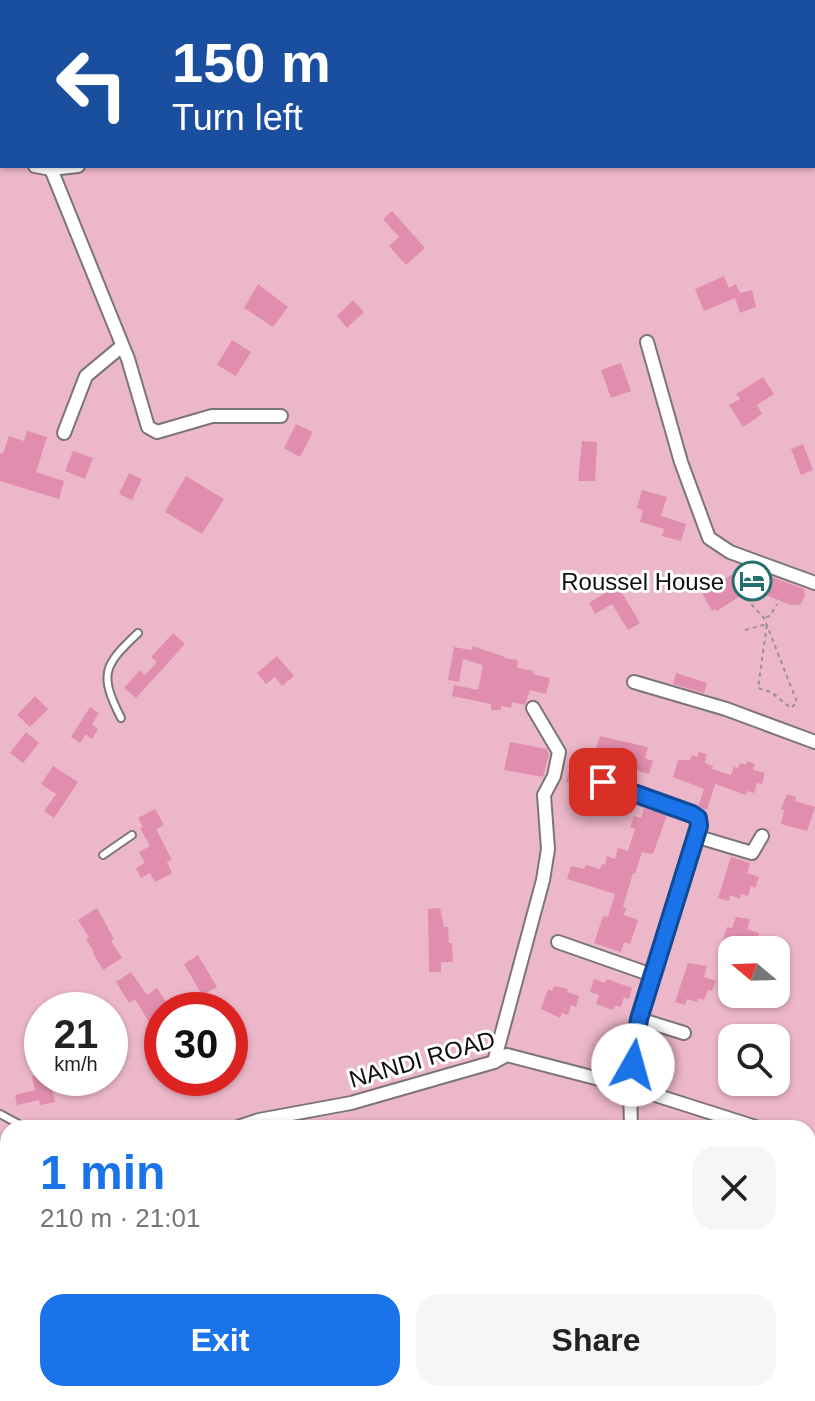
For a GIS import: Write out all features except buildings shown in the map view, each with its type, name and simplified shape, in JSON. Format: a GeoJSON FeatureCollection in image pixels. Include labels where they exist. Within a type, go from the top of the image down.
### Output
{"type":"FeatureCollection","features":[{"type":"Feature","properties":{"kind":"street"},"geometry":{"type":"LineString","coordinates":[[46,168],[60,168]]}},
{"type":"Feature","properties":{"kind":"street"},"geometry":{"type":"LineString","coordinates":[[51,169],[122,346],[148,427],[152,431],[166,431],[212,416],[281,416]]}},
{"type":"Feature","properties":{"kind":"street"},"geometry":{"type":"LineString","coordinates":[[647,342],[681,462],[709,538],[730,552],[815,583]]}},
{"type":"Feature","properties":{"kind":"street"},"geometry":{"type":"LineString","coordinates":[[64,433],[86,376],[122,346]]}},
{"type":"Feature","properties":{"kind":"street"},"geometry":{"type":"LineString","coordinates":[[634,682],[726,709],[815,742]]}},
{"type":"Feature","properties":{"kind":"street"},"geometry":{"type":"LineString","coordinates":[[494,1062],[533,921],[548,849],[544,795],[554,776],[559,752],[533,708]]}},
{"type":"Feature","properties":{"kind":"street"},"geometry":{"type":"LineString","coordinates":[[603,782],[692,814],[698,818],[699,826],[639,1019],[630,1087],[631,1120]]}},
{"type":"Feature","properties":{"kind":"street"},"geometry":{"type":"LineString","coordinates":[[695,836],[747,853],[756,850],[762,836]]}},
{"type":"Feature","properties":{"kind":"street"},"geometry":{"type":"LineString","coordinates":[[558,942],[652,975]]}},
{"type":"Feature","properties":{"kind":"street"},"geometry":{"type":"LineString","coordinates":[[639,1019],[684,1033]]}},
{"type":"Feature","properties":{"kind":"street","name":"NANDI ROAD"},"geometry":{"type":"LineString","coordinates":[[259,1120],[351,1103],[494,1062],[507,1055],[630,1087],[734,1120]]}},
{"type":"Feature","properties":{"kind":"street"},"geometry":{"type":"LineString","coordinates":[[298,1114],[300,1120]]}},
{"type":"Feature","properties":{"kind":"lane"},"geometry":{"type":"LineString","coordinates":[[121,718],[106,685],[106,674],[121,649],[138,633]]}},
{"type":"Feature","properties":{"kind":"lane"},"geometry":{"type":"LineString","coordinates":[[103,855],[132,835]]}},
{"type":"Feature","properties":{"kind":"path"},"geometry":{"type":"LineString","coordinates":[[751,604],[767,624],[797,702],[791,708],[771,692],[758,688],[767,624]]}},
{"type":"Feature","properties":{"kind":"path"},"geometry":{"type":"LineString","coordinates":[[764,618],[770,616],[777,604]]}},
{"type":"Feature","properties":{"kind":"path"},"geometry":{"type":"LineString","coordinates":[[745,630],[767,624]]}},
{"type":"Feature","properties":{"kind":"shaded area"},"geometry":{"type":"Polygon","coordinates":[[[0,168],[815,168],[815,1120],[0,1120],[0,168]]]}},
{"type":"Feature","properties":{"kind":"place","name":"Roussel House"},"geometry":{"type":"Point","coordinates":[752,581]}},
{"type":"Feature","properties":{"kind":"route"},"geometry":{"type":"LineString","coordinates":[[603,782],[692,814],[698,818],[699,826],[639,1019],[633,1065]]}}]}
